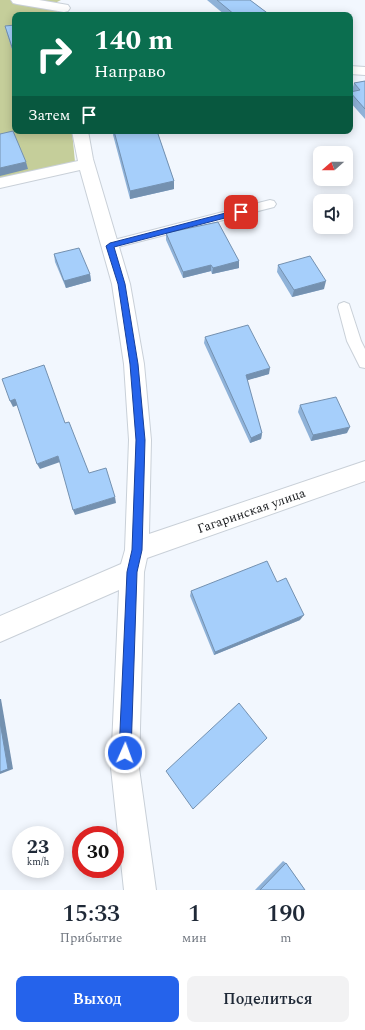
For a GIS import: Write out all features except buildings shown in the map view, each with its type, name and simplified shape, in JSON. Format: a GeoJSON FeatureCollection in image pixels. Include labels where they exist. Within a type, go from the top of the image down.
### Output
{"type":"FeatureCollection","features":[{"type":"Feature","properties":{"kind":"street"},"geometry":{"type":"LineString","coordinates":[[17,0],[64,8]]}},
{"type":"Feature","properties":{"kind":"street"},"geometry":{"type":"LineString","coordinates":[[81,134],[86,164],[121,284],[134,364],[140,440],[125,768],[140,890]]}},
{"type":"Feature","properties":{"kind":"street"},"geometry":{"type":"LineString","coordinates":[[0,183],[86,164]]}},
{"type":"Feature","properties":{"kind":"street","name":"Гагаринская улица"},"geometry":{"type":"LineString","coordinates":[[0,629],[134,561],[365,471]]}},
{"type":"Feature","properties":{"kind":"lane"},"geometry":{"type":"LineString","coordinates":[[110,246],[270,204]]}},
{"type":"Feature","properties":{"kind":"lane"},"geometry":{"type":"LineString","coordinates":[[344,307],[354,341],[365,363]]}},
{"type":"Feature","properties":{"kind":"green space"},"geometry":{"type":"Polygon","coordinates":[[[0,0],[61,0],[57,2],[57,12],[12,12],[12,134],[72,134],[75,162],[0,179],[0,0]]]}},
{"type":"Feature","properties":{"kind":"route"},"geometry":{"type":"LineString","coordinates":[[125,753],[132,572],[137,550],[140,440],[134,364],[121,284],[110,246],[241,212]]}}]}
